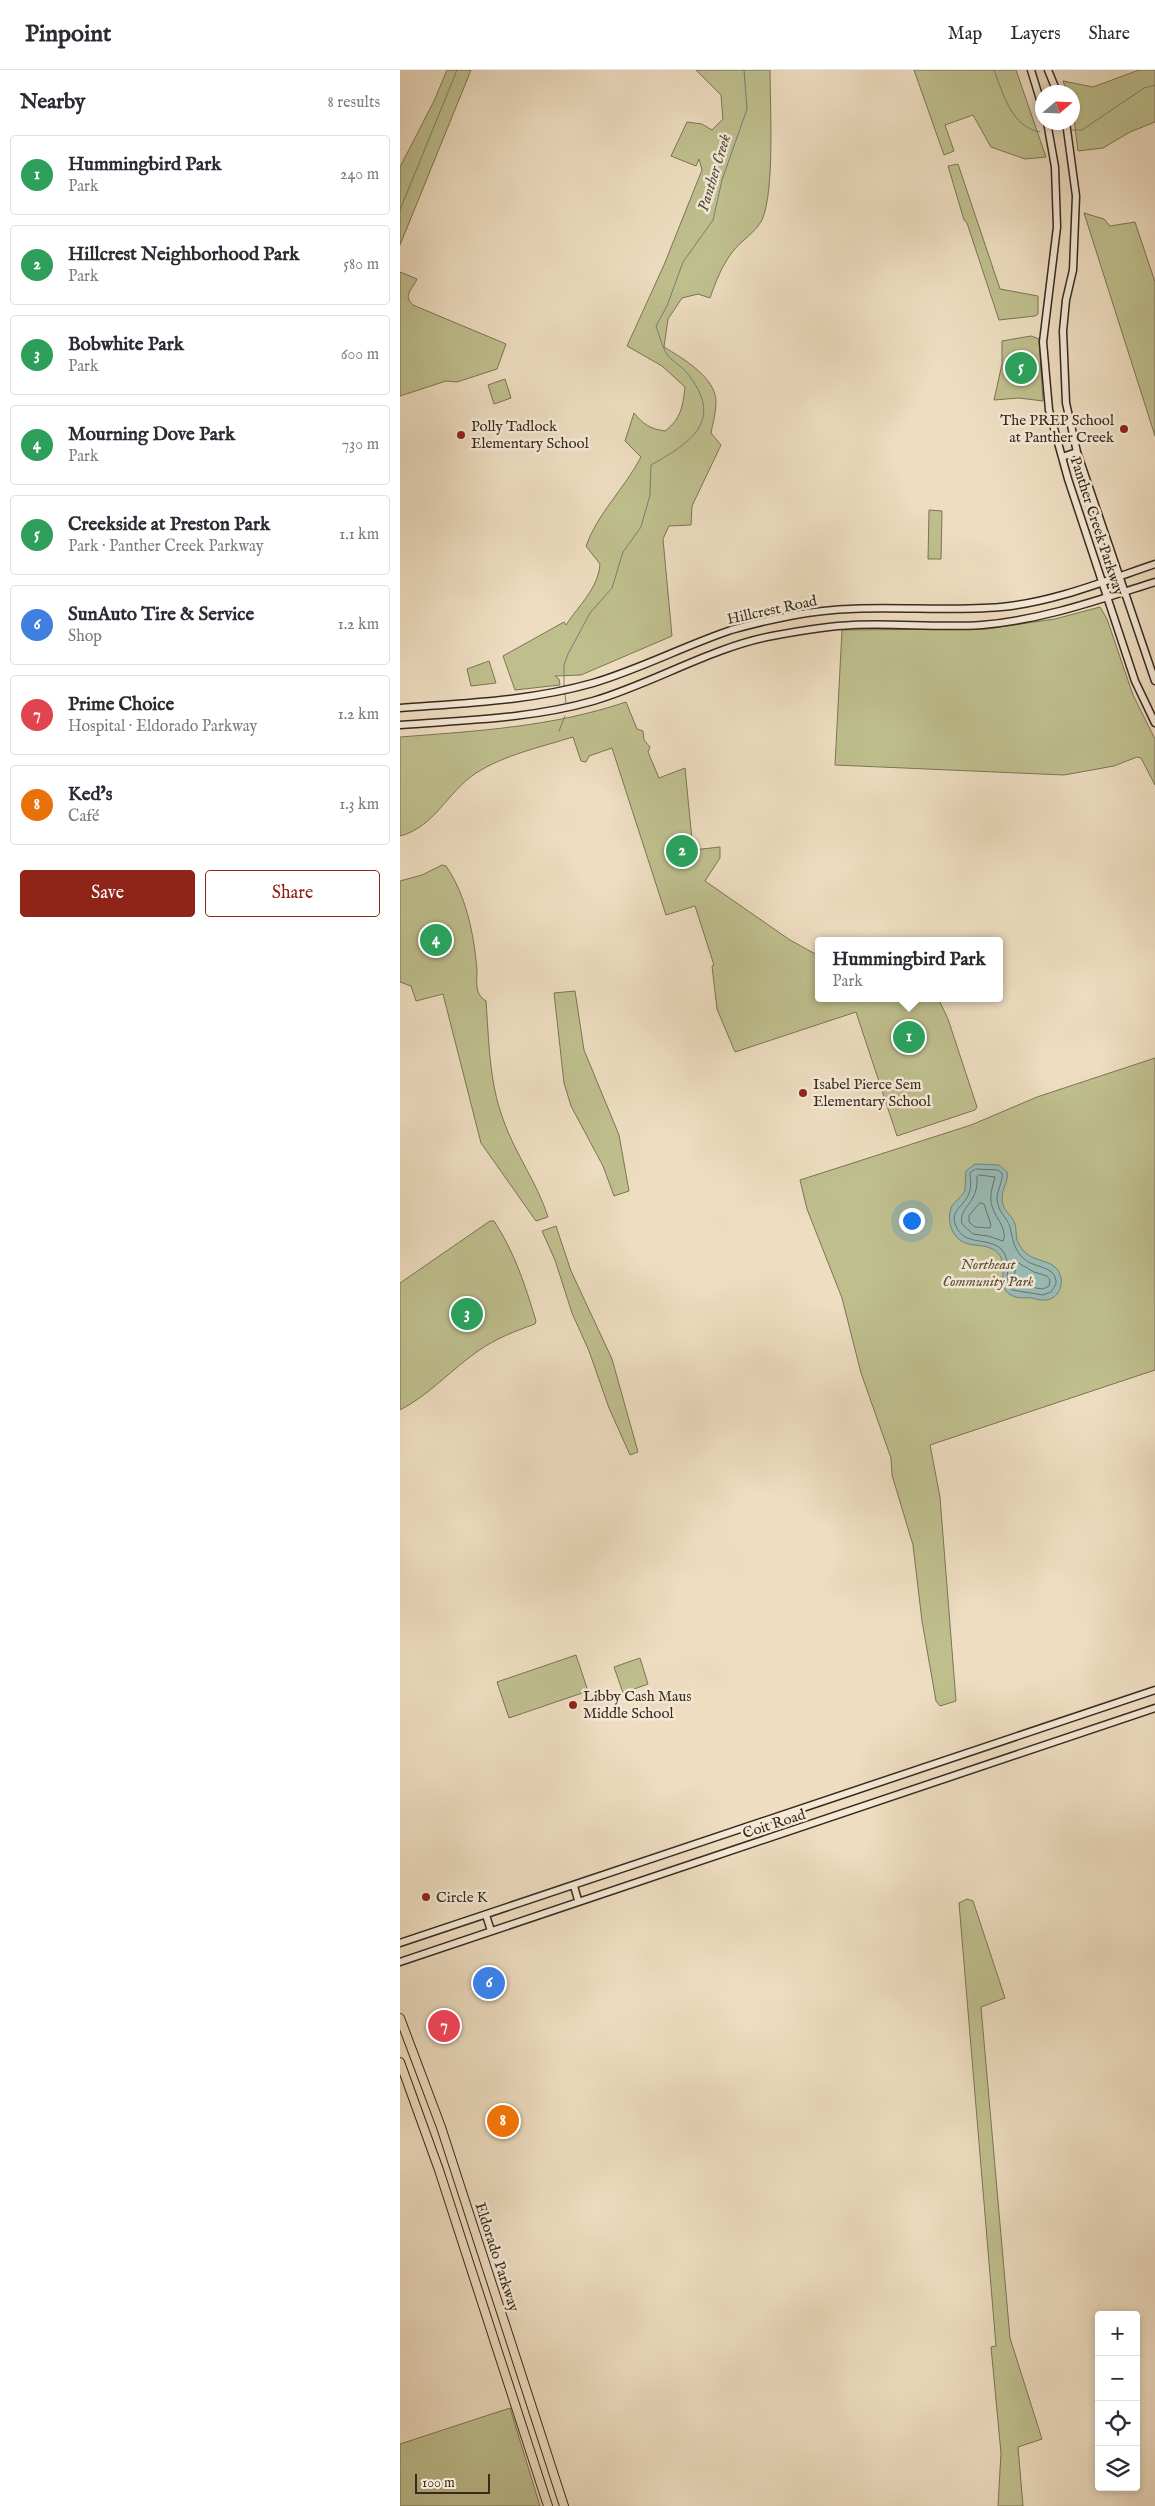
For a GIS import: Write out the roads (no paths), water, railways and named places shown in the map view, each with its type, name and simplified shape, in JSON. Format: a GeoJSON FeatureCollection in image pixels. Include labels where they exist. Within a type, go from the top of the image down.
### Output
{"type":"FeatureCollection","features":[{"type":"Feature","properties":{"kind":"main road"},"geometry":{"type":"LineString","coordinates":[[1030,70],[1035,85]]}},
{"type":"Feature","properties":{"kind":"main road"},"geometry":{"type":"LineString","coordinates":[[1048,70],[1054,85]]}},
{"type":"Feature","properties":{"kind":"main road","name":"Panther Creek Parkway"},"geometry":{"type":"LineString","coordinates":[[1048,130],[1055,167],[1057,227],[1043,342],[1049,410],[1062,457],[1135,681],[1155,723]]}},
{"type":"Feature","properties":{"kind":"main road","name":"Panther Creek Parkway"},"geometry":{"type":"LineString","coordinates":[[1067,130],[1074,174],[1075,228],[1063,342],[1066,403],[1077,452],[1155,681]]}},
{"type":"Feature","properties":{"kind":"main road"},"geometry":{"type":"LineString","coordinates":[[1062,457],[1077,452]]}},
{"type":"Feature","properties":{"kind":"main road","name":"Hillcrest Road"},"geometry":{"type":"LineString","coordinates":[[400,708],[548,694],[612,677],[731,630],[796,615],[868,608],[963,609],[1004,606],[1069,593],[1155,564]]}},
{"type":"Feature","properties":{"kind":"main road","name":"Hillcrest Road"},"geometry":{"type":"LineString","coordinates":[[400,725],[510,716],[552,710],[618,693],[707,657],[769,637],[854,625],[990,624],[1035,617],[1155,582]]}},
{"type":"Feature","properties":{"kind":"main road","name":"Coit Road"},"geometry":{"type":"LineString","coordinates":[[400,1944],[1155,1690]]}},
{"type":"Feature","properties":{"kind":"main road","name":"Coit Road"},"geometry":{"type":"LineString","coordinates":[[400,1962],[578,1900],[1155,1708]]}},
{"type":"Feature","properties":{"kind":"main road"},"geometry":{"type":"LineString","coordinates":[[574,1886],[578,1900]]}},
{"type":"Feature","properties":{"kind":"main road"},"geometry":{"type":"LineString","coordinates":[[486,1915],[491,1930]]}},
{"type":"Feature","properties":{"kind":"main road","name":"Eldorado Parkway"},"geometry":{"type":"LineString","coordinates":[[400,2018],[421,2080],[441,2128],[564,2506]]}},
{"type":"Feature","properties":{"kind":"main road","name":"Eldorado Parkway"},"geometry":{"type":"LineString","coordinates":[[400,2062],[436,2162],[548,2506]]}},
{"type":"Feature","properties":{"kind":"main road"},"geometry":{"type":"LineString","coordinates":[[408,2084],[421,2080]]}},
{"type":"Feature","properties":{"kind":"water"},"geometry":{"type":"Polygon","coordinates":[[[975,1164],[999,1165],[1007,1172],[1002,1203],[1014,1221],[1017,1241],[1024,1251],[1028,1255],[1051,1264],[1058,1270],[1061,1278],[1061,1287],[1054,1297],[1048,1300],[1040,1300],[1013,1296],[1004,1288],[1003,1264],[998,1253],[986,1247],[962,1241],[952,1230],[950,1225],[951,1208],[965,1190],[966,1171],[975,1164]]]}},
{"type":"Feature","properties":{"kind":"waterway"},"geometry":{"type":"LineString","coordinates":[[400,210],[457,70]]}},
{"type":"Feature","properties":{"kind":"waterway","name":"Panther Creek"},"geometry":{"type":"LineString","coordinates":[[564,687],[564,665],[568,654],[590,613],[612,588],[623,552],[641,527],[650,495],[651,465],[679,448],[690,438],[699,428],[703,417],[703,404],[698,390],[687,373],[667,354],[656,326],[667,306],[683,262],[713,220],[722,180],[747,109],[744,70]]}},
{"type":"Feature","properties":{"kind":"waterway"},"geometry":{"type":"LineString","coordinates":[[994,70],[1005,98],[1015,116],[1030,129],[1040,132]]}},
{"type":"Feature","properties":{"kind":"waterway"},"geometry":{"type":"LineString","coordinates":[[1080,130],[1144,88],[1155,85]]}},
{"type":"Feature","properties":{"kind":"waterway","name":"Panther Creek"},"geometry":{"type":"LineString","coordinates":[[565,693],[566,704]]}},
{"type":"Feature","properties":{"kind":"waterway","name":"Panther Creek"},"geometry":{"type":"LineString","coordinates":[[559,731],[565,716]]}},
{"type":"Feature","properties":{"kind":"place","name":"Creekside at Preston Park"},"geometry":{"type":"Point","coordinates":[1021,368]}},
{"type":"Feature","properties":{"kind":"place","name":"The PREP School at Panther Creek"},"geometry":{"type":"Point","coordinates":[1124,429]}},
{"type":"Feature","properties":{"kind":"place","name":"Polly Tadlock Elementary School"},"geometry":{"type":"Point","coordinates":[461,435]}},
{"type":"Feature","properties":{"kind":"place","name":"Hillcrest Neighborhood Park"},"geometry":{"type":"Point","coordinates":[682,851]}},
{"type":"Feature","properties":{"kind":"place","name":"Mourning Dove Park"},"geometry":{"type":"Point","coordinates":[436,940]}},
{"type":"Feature","properties":{"kind":"place","name":"Hummingbird Park"},"geometry":{"type":"Point","coordinates":[909,1037]}},
{"type":"Feature","properties":{"kind":"place","name":"Isabel Pierce Sem Elementary School"},"geometry":{"type":"Point","coordinates":[803,1093]}},
{"type":"Feature","properties":{"kind":"place","name":"Bobwhite Park"},"geometry":{"type":"Point","coordinates":[467,1314]}},
{"type":"Feature","properties":{"kind":"place","name":"Libby Cash Maus Middle School"},"geometry":{"type":"Point","coordinates":[573,1705]}},
{"type":"Feature","properties":{"kind":"place","name":"Circle K"},"geometry":{"type":"Point","coordinates":[426,1897]}},
{"type":"Feature","properties":{"kind":"place","name":"SunAuto Tire & Service"},"geometry":{"type":"Point","coordinates":[489,1983]}},
{"type":"Feature","properties":{"kind":"place","name":"Prime Choice"},"geometry":{"type":"Point","coordinates":[444,2026]}},
{"type":"Feature","properties":{"kind":"place","name":"Ked's"},"geometry":{"type":"Point","coordinates":[503,2121]}},
{"type":"Feature","properties":{"kind":"park label","name":"Northeast Community Park"},"geometry":{"type":"Point","coordinates":[988,1272]}}]}
